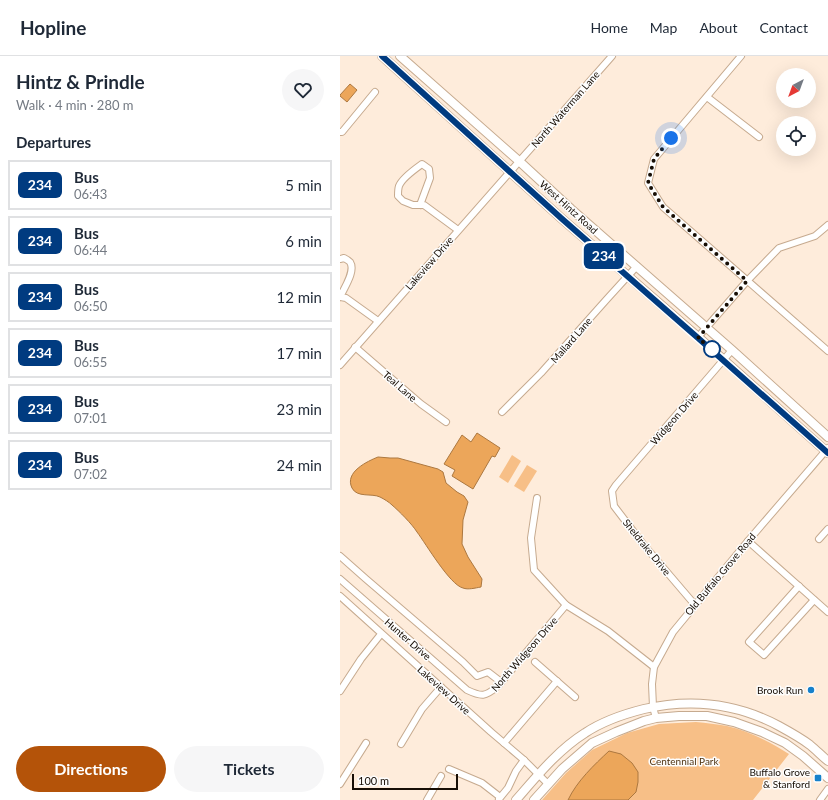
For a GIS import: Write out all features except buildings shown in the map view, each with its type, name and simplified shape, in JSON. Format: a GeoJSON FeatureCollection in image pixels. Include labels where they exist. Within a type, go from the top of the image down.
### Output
{"type":"FeatureCollection","features":[{"type":"Feature","properties":{"kind":"main road","name":"West Hintz Road"},"geometry":{"type":"LineString","coordinates":[[382,56],[561,218],[827,450]]}},
{"type":"Feature","properties":{"kind":"main road","name":"West Hintz Road"},"geometry":{"type":"LineString","coordinates":[[400,56],[828,437]]}},
{"type":"Feature","properties":{"kind":"main road"},"geometry":{"type":"LineString","coordinates":[[516,800],[538,774],[561,751],[585,733],[608,720],[633,712],[671,704],[697,703],[727,706],[755,715],[790,732],[809,745],[828,762]]}},
{"type":"Feature","properties":{"kind":"main road"},"geometry":{"type":"LineString","coordinates":[[534,800],[562,769],[592,743],[644,721],[656,718],[679,716],[707,716],[734,722],[762,732],[785,743],[803,756],[828,778]]}},
{"type":"Feature","properties":{"kind":"street","name":"North Waterman Lane"},"geometry":{"type":"LineString","coordinates":[[519,161],[612,56]]}},
{"type":"Feature","properties":{"kind":"street"},"geometry":{"type":"LineString","coordinates":[[741,56],[654,159],[648,183],[663,207],[828,351]]}},
{"type":"Feature","properties":{"kind":"street"},"geometry":{"type":"LineString","coordinates":[[340,132],[342,132],[375,92]]}},
{"type":"Feature","properties":{"kind":"street"},"geometry":{"type":"LineString","coordinates":[[707,97],[759,137]]}},
{"type":"Feature","properties":{"kind":"street","name":"Lakeview Drive"},"geometry":{"type":"LineString","coordinates":[[340,365],[519,161]]}},
{"type":"Feature","properties":{"kind":"street"},"geometry":{"type":"LineString","coordinates":[[420,205],[430,178],[429,169],[422,164],[403,179],[398,187],[398,196],[403,201],[413,205],[420,205],[424,205],[458,230]]}},
{"type":"Feature","properties":{"kind":"street"},"geometry":{"type":"LineString","coordinates":[[698,338],[747,281],[779,248],[815,236],[828,225]]}},
{"type":"Feature","properties":{"kind":"street"},"geometry":{"type":"LineString","coordinates":[[340,259],[344,258],[350,262],[352,269],[350,277],[340,297],[346,298],[378,321]]}},
{"type":"Feature","properties":{"kind":"street","name":"Mallard Lane"},"geometry":{"type":"LineString","coordinates":[[502,412],[541,373],[637,266]]}},
{"type":"Feature","properties":{"kind":"street","name":"Teal Lane"},"geometry":{"type":"LineString","coordinates":[[355,347],[421,404],[446,422]]}},
{"type":"Feature","properties":{"kind":"street","name":"Widgeon Drive"},"geometry":{"type":"LineString","coordinates":[[616,485],[732,350]]}},
{"type":"Feature","properties":{"kind":"street","name":"Old Buffalo Grove Road"},"geometry":{"type":"LineString","coordinates":[[656,718],[653,707],[652,684],[654,667],[673,632],[748,541],[827,450]]}},
{"type":"Feature","properties":{"kind":"street","name":"Sheldrake Drive"},"geometry":{"type":"LineString","coordinates":[[616,485],[612,491],[614,506],[643,544],[695,605]]}},
{"type":"Feature","properties":{"kind":"street"},"geometry":{"type":"LineString","coordinates":[[537,498],[531,538],[534,570],[566,606],[608,631],[654,667]]}},
{"type":"Feature","properties":{"kind":"street"},"geometry":{"type":"LineString","coordinates":[[820,539],[828,529]]}},
{"type":"Feature","properties":{"kind":"street"},"geometry":{"type":"LineString","coordinates":[[748,541],[814,600],[827,609]]}},
{"type":"Feature","properties":{"kind":"street"},"geometry":{"type":"LineString","coordinates":[[340,556],[463,662],[477,676],[488,672],[501,682]]}},
{"type":"Feature","properties":{"kind":"street","name":"Hunter Drive"},"geometry":{"type":"LineString","coordinates":[[340,579],[467,690],[478,696]]}},
{"type":"Feature","properties":{"kind":"street"},"geometry":{"type":"LineString","coordinates":[[799,586],[749,642],[764,655],[814,600]]}},
{"type":"Feature","properties":{"kind":"street","name":"Lakeview Drive"},"geometry":{"type":"LineString","coordinates":[[340,596],[490,732],[524,760],[548,784]]}},
{"type":"Feature","properties":{"kind":"street","name":"North Widgeon Drive"},"geometry":{"type":"LineString","coordinates":[[478,696],[489,694],[501,682],[566,606]]}},
{"type":"Feature","properties":{"kind":"street"},"geometry":{"type":"LineString","coordinates":[[340,692],[361,659],[381,634]]}},
{"type":"Feature","properties":{"kind":"street"},"geometry":{"type":"LineString","coordinates":[[535,662],[575,697]]}},
{"type":"Feature","properties":{"kind":"street"},"geometry":{"type":"LineString","coordinates":[[504,743],[557,681]]}},
{"type":"Feature","properties":{"kind":"street"},"geometry":{"type":"LineString","coordinates":[[401,744],[422,708],[441,687]]}},
{"type":"Feature","properties":{"kind":"street"},"geometry":{"type":"LineString","coordinates":[[340,784],[366,743]]}},
{"type":"Feature","properties":{"kind":"street"},"geometry":{"type":"LineString","coordinates":[[449,769],[482,783],[499,798],[508,788],[524,760]]}},
{"type":"Feature","properties":{"kind":"street"},"geometry":{"type":"LineString","coordinates":[[427,800],[441,776]]}},
{"type":"Feature","properties":{"kind":"street"},"geometry":{"type":"LineString","coordinates":[[820,800],[828,789]]}},
{"type":"Feature","properties":{"kind":"green space"},"geometry":{"type":"Polygon","coordinates":[[[512,455],[521,461],[508,483],[499,477],[512,455]]]}},
{"type":"Feature","properties":{"kind":"green space"},"geometry":{"type":"Polygon","coordinates":[[[527,465],[537,471],[524,492],[514,486],[527,465]]]}},
{"type":"Feature","properties":{"kind":"green space","name":"Centennial Park"},"geometry":{"type":"Polygon","coordinates":[[[696,722],[727,726],[743,731],[767,741],[789,754],[753,800],[542,800],[566,773],[592,750],[627,733],[659,724],[696,722]]]}},
{"type":"Feature","properties":{"kind":"shaded area"},"geometry":{"type":"Polygon","coordinates":[[[350,84],[357,90],[347,102],[340,95],[350,84]]]}},
{"type":"Feature","properties":{"kind":"shaded area"},"geometry":{"type":"Polygon","coordinates":[[[477,433],[500,448],[495,457],[492,456],[473,489],[452,476],[455,470],[444,464],[462,435],[471,442],[477,433]]]}},
{"type":"Feature","properties":{"kind":"shaded area"},"geometry":{"type":"Polygon","coordinates":[[[378,457],[398,458],[438,469],[443,472],[446,483],[464,496],[468,502],[463,520],[462,544],[468,557],[482,579],[481,587],[467,589],[458,585],[438,563],[412,525],[395,508],[380,497],[361,494],[354,491],[350,482],[354,472],[363,464],[378,457]]]}},
{"type":"Feature","properties":{"kind":"shaded area"},"geometry":{"type":"Polygon","coordinates":[[[609,751],[621,754],[632,763],[638,772],[636,792],[628,800],[568,800],[581,780],[609,751]]]}},
{"type":"Feature","properties":{"kind":"bus line","name":"234"},"geometry":{"type":"LineString","coordinates":[[382,56],[561,218],[828,453]]}},
{"type":"Feature","properties":{"kind":"place","name":"Brook Run"},"geometry":{"type":"Point","coordinates":[811,690]}},
{"type":"Feature","properties":{"kind":"place","name":"Buffalo Grove & Stanford"},"geometry":{"type":"Point","coordinates":[818,778]}},
{"type":"Feature","properties":{"kind":"route"},"geometry":{"type":"LineString","coordinates":[[671,138],[654,159],[648,183],[663,207],[747,281],[698,338],[715,352],[712,349]]}}]}
